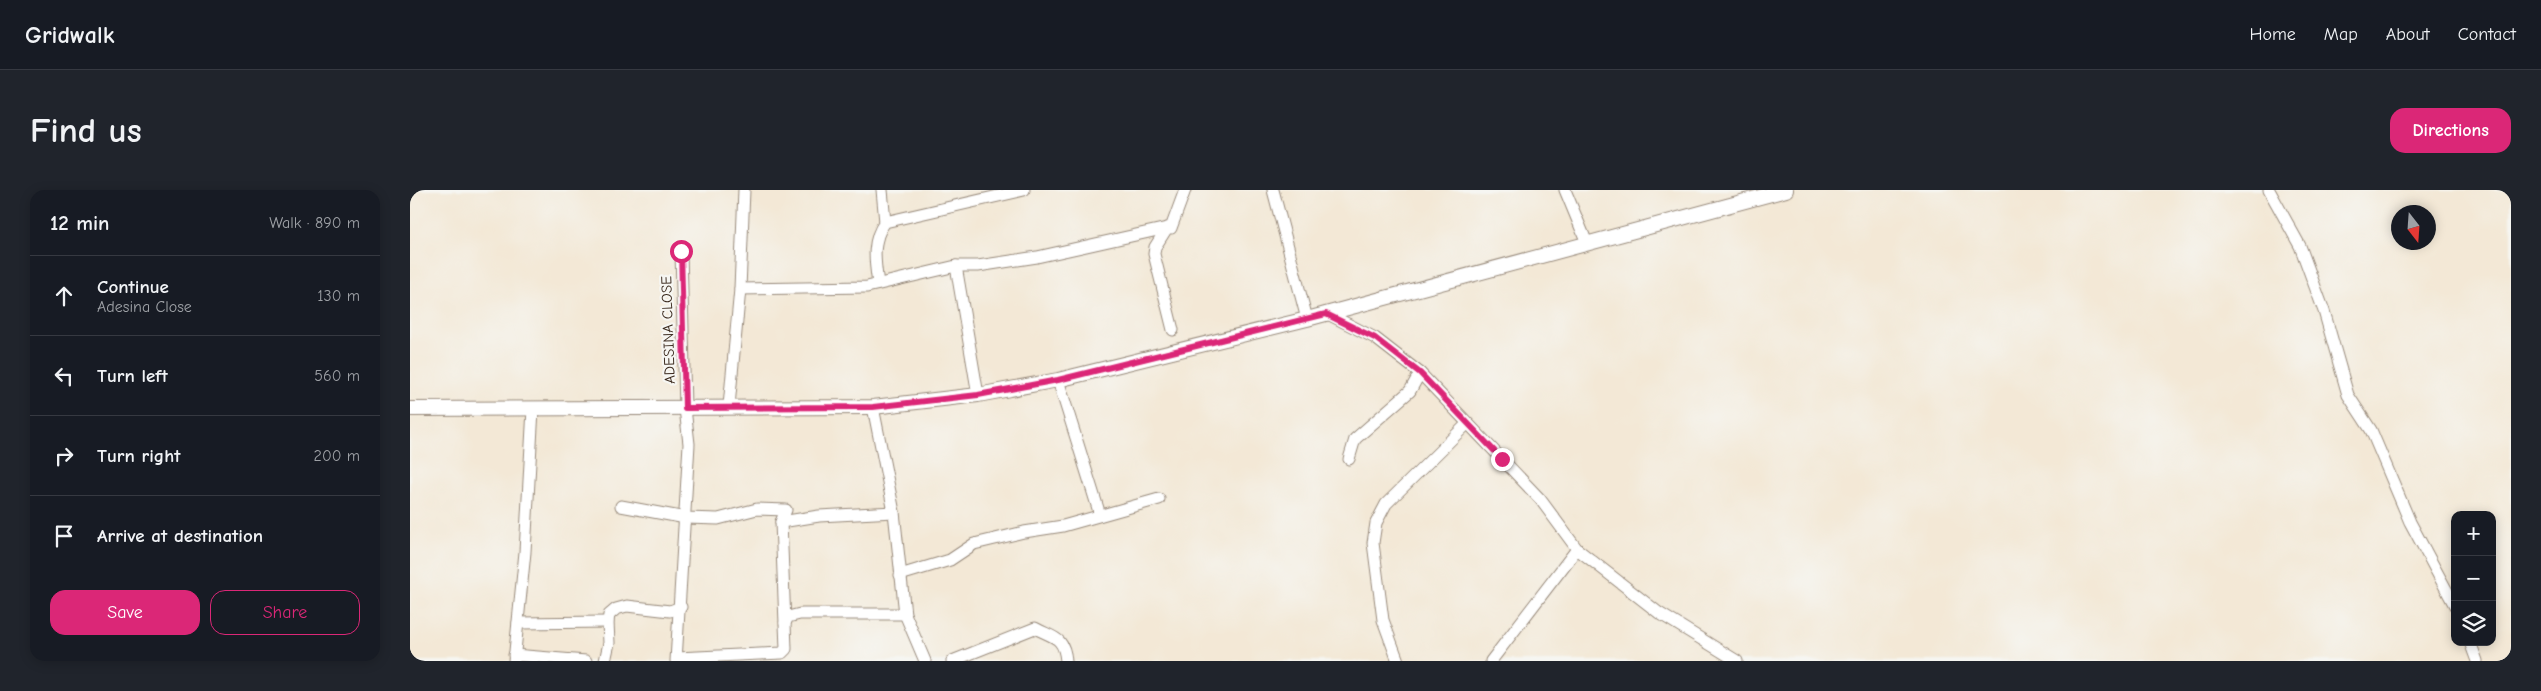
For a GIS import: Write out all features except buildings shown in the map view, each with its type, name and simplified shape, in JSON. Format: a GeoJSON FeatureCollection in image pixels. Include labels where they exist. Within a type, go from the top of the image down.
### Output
{"type":"FeatureCollection","features":[{"type":"Feature","properties":{"kind":"main road"},"geometry":{"type":"LineString","coordinates":[[410,409],[685,408],[729,406],[873,407],[978,395],[1058,380],[1307,319],[1587,243],[1753,194],[1786,190]]}},
{"type":"Feature","properties":{"kind":"street"},"geometry":{"type":"LineString","coordinates":[[729,406],[740,289],[744,190]]}},
{"type":"Feature","properties":{"kind":"street"},"geometry":{"type":"LineString","coordinates":[[878,284],[875,242],[885,222],[882,190]]}},
{"type":"Feature","properties":{"kind":"street"},"geometry":{"type":"LineString","coordinates":[[885,222],[1024,190]]}},
{"type":"Feature","properties":{"kind":"street"},"geometry":{"type":"LineString","coordinates":[[740,289],[867,287],[956,266],[978,266],[1037,257],[1171,228],[1185,190]]}},
{"type":"Feature","properties":{"kind":"street"},"geometry":{"type":"LineString","coordinates":[[1272,190],[1307,319]]}},
{"type":"Feature","properties":{"kind":"street"},"geometry":{"type":"LineString","coordinates":[[1565,190],[1587,243]]}},
{"type":"Feature","properties":{"kind":"street"},"geometry":{"type":"LineString","coordinates":[[2269,190],[2300,246],[2316,286],[2348,395],[2371,430],[2410,522],[2452,601]]}},
{"type":"Feature","properties":{"kind":"street"},"geometry":{"type":"LineString","coordinates":[[1167,228],[1155,247],[1154,254],[1173,330]]}},
{"type":"Feature","properties":{"kind":"street","name":"ADESINA CLOSE"},"geometry":{"type":"LineString","coordinates":[[676,660],[681,608],[689,444],[685,408],[681,251]]}},
{"type":"Feature","properties":{"kind":"street"},"geometry":{"type":"LineString","coordinates":[[956,266],[978,395]]}},
{"type":"Feature","properties":{"kind":"street"},"geometry":{"type":"LineString","coordinates":[[1326,314],[1375,338],[1420,373],[1540,499],[1577,549],[1659,612],[1737,661]]}},
{"type":"Feature","properties":{"kind":"street"},"geometry":{"type":"LineString","coordinates":[[1349,458],[1355,439],[1410,391],[1420,373]]}},
{"type":"Feature","properties":{"kind":"street"},"geometry":{"type":"LineString","coordinates":[[1058,380],[1100,515]]}},
{"type":"Feature","properties":{"kind":"street"},"geometry":{"type":"LineString","coordinates":[[873,407],[894,512],[905,614],[925,661]]}},
{"type":"Feature","properties":{"kind":"street"},"geometry":{"type":"LineString","coordinates":[[533,409],[525,552],[514,658],[586,661]]}},
{"type":"Feature","properties":{"kind":"street"},"geometry":{"type":"LineString","coordinates":[[1398,661],[1383,620],[1372,543],[1376,523],[1386,504],[1467,424]]}},
{"type":"Feature","properties":{"kind":"street"},"geometry":{"type":"LineString","coordinates":[[900,574],[950,560],[974,544],[1024,532],[1063,526],[1159,499]]}},
{"type":"Feature","properties":{"kind":"street"},"geometry":{"type":"LineString","coordinates":[[621,506],[686,518],[718,519],[757,508],[786,510],[782,522],[785,623],[788,643],[786,649],[782,653],[676,660]]}},
{"type":"Feature","properties":{"kind":"street"},"geometry":{"type":"LineString","coordinates":[[782,522],[819,516],[894,512]]}},
{"type":"Feature","properties":{"kind":"street"},"geometry":{"type":"LineString","coordinates":[[1491,661],[1577,549]]}},
{"type":"Feature","properties":{"kind":"street"},"geometry":{"type":"LineString","coordinates":[[605,661],[609,643],[609,615],[616,609],[627,606],[670,611],[681,608]]}},
{"type":"Feature","properties":{"kind":"street"},"geometry":{"type":"LineString","coordinates":[[785,623],[788,616],[800,614],[905,614]]}},
{"type":"Feature","properties":{"kind":"street"},"geometry":{"type":"LineString","coordinates":[[518,623],[608,622]]}},
{"type":"Feature","properties":{"kind":"street"},"geometry":{"type":"LineString","coordinates":[[952,661],[964,658],[1035,628],[1059,640],[1064,646],[1066,661]]}},
{"type":"Feature","properties":{"kind":"street"},"geometry":{"type":"LineString","coordinates":[[2471,646],[2476,661]]}},
{"type":"Feature","properties":{"kind":"route"},"geometry":{"type":"LineString","coordinates":[[681,251],[685,408],[729,406],[873,407],[978,395],[1058,380],[1326,314],[1375,338],[1420,373],[1502,459]]}}]}
